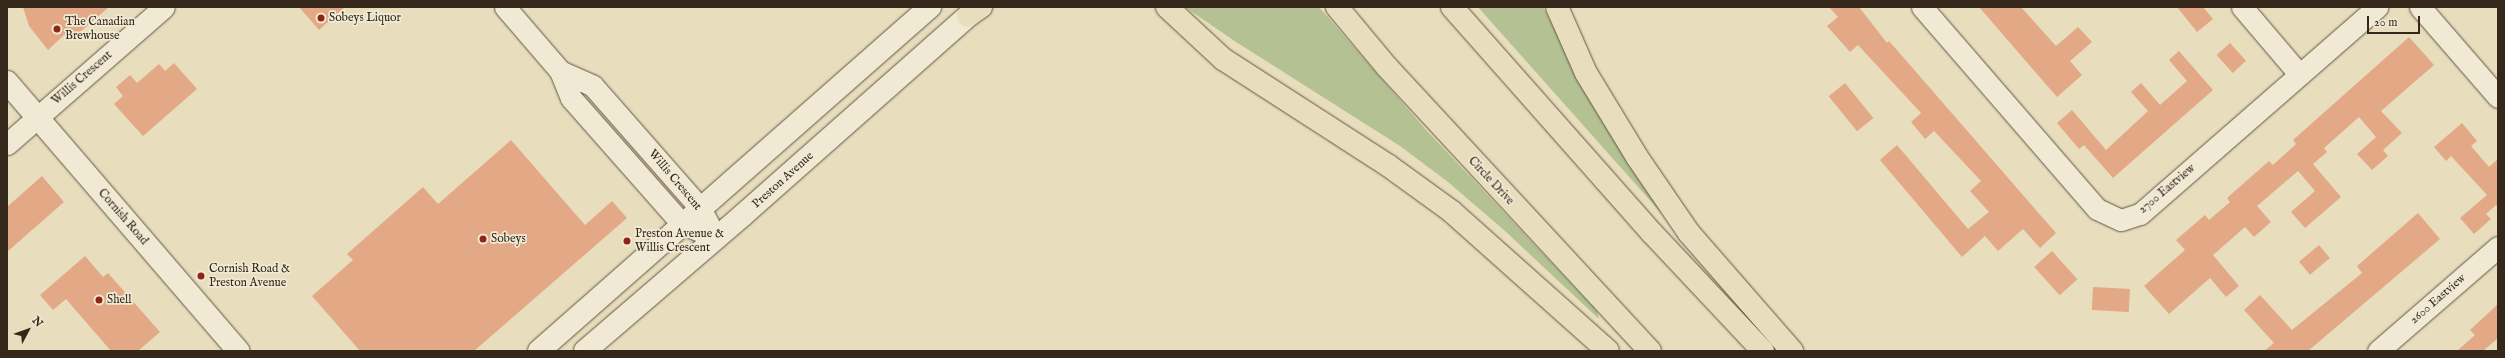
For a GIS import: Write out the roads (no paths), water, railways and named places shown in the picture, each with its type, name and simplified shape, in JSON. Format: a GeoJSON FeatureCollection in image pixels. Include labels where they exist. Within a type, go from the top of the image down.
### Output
{"type":"FeatureCollection","features":[{"type":"Feature","properties":{"kind":"highway"},"geometry":{"type":"LineString","coordinates":[[1167,7],[1223,59],[1389,166],[1451,211],[1608,351]]}},
{"type":"Feature","properties":{"kind":"highway","name":"Circle Drive"},"geometry":{"type":"LineString","coordinates":[[1337,7],[1387,67],[1650,351]]}},
{"type":"Feature","properties":{"kind":"highway"},"geometry":{"type":"LineString","coordinates":[[1452,7],[1652,234],[1763,351]]}},
{"type":"Feature","properties":{"kind":"highway"},"geometry":{"type":"LineString","coordinates":[[1557,7],[1586,73],[1637,157],[1689,233],[1792,351]]}},
{"type":"Feature","properties":{"kind":"main road"},"geometry":{"type":"LineString","coordinates":[[539,351],[930,7]]}},
{"type":"Feature","properties":{"kind":"main road","name":"Preston Avenue"},"geometry":{"type":"LineString","coordinates":[[585,351],[976,10]]}},
{"type":"Feature","properties":{"kind":"main road","name":"Cornish Road"},"geometry":{"type":"LineString","coordinates":[[7,82],[238,351]]}},
{"type":"Feature","properties":{"kind":"street","name":"Willis Crescent"},"geometry":{"type":"LineString","coordinates":[[7,144],[164,7]]}},
{"type":"Feature","properties":{"kind":"street","name":"Willis Crescent"},"geometry":{"type":"LineString","coordinates":[[504,7],[560,71],[570,98],[682,224],[716,237]]}},
{"type":"Feature","properties":{"kind":"street","name":"2700 Eastview"},"geometry":{"type":"LineString","coordinates":[[1922,7],[2097,209],[2121,220],[2140,214],[2377,7]]}},
{"type":"Feature","properties":{"kind":"street"},"geometry":{"type":"LineString","coordinates":[[2242,7],[2299,74]]}},
{"type":"Feature","properties":{"kind":"street"},"geometry":{"type":"LineString","coordinates":[[2420,7],[2498,97]]}},
{"type":"Feature","properties":{"kind":"street","name":"Willis Crescent"},"geometry":{"type":"LineString","coordinates":[[560,71],[593,86],[700,208],[716,237]]}},
{"type":"Feature","properties":{"kind":"street","name":"2600 Eastview"},"geometry":{"type":"LineString","coordinates":[[2378,351],[2498,246]]}},
{"type":"Feature","properties":{"kind":"place","name":"Sobeys Liquor"},"geometry":{"type":"Point","coordinates":[321,18]}},
{"type":"Feature","properties":{"kind":"place","name":"The Canadian Brewhouse"},"geometry":{"type":"Point","coordinates":[57,29]}},
{"type":"Feature","properties":{"kind":"place","name":"Sobeys"},"geometry":{"type":"Point","coordinates":[483,239]}},
{"type":"Feature","properties":{"kind":"place","name":"Preston Avenue & Willis Crescent"},"geometry":{"type":"Point","coordinates":[627,241]}},
{"type":"Feature","properties":{"kind":"place","name":"Cornish Road & Preston Avenue"},"geometry":{"type":"Point","coordinates":[201,276]}},
{"type":"Feature","properties":{"kind":"place","name":"Shell"},"geometry":{"type":"Point","coordinates":[99,300]}}]}
